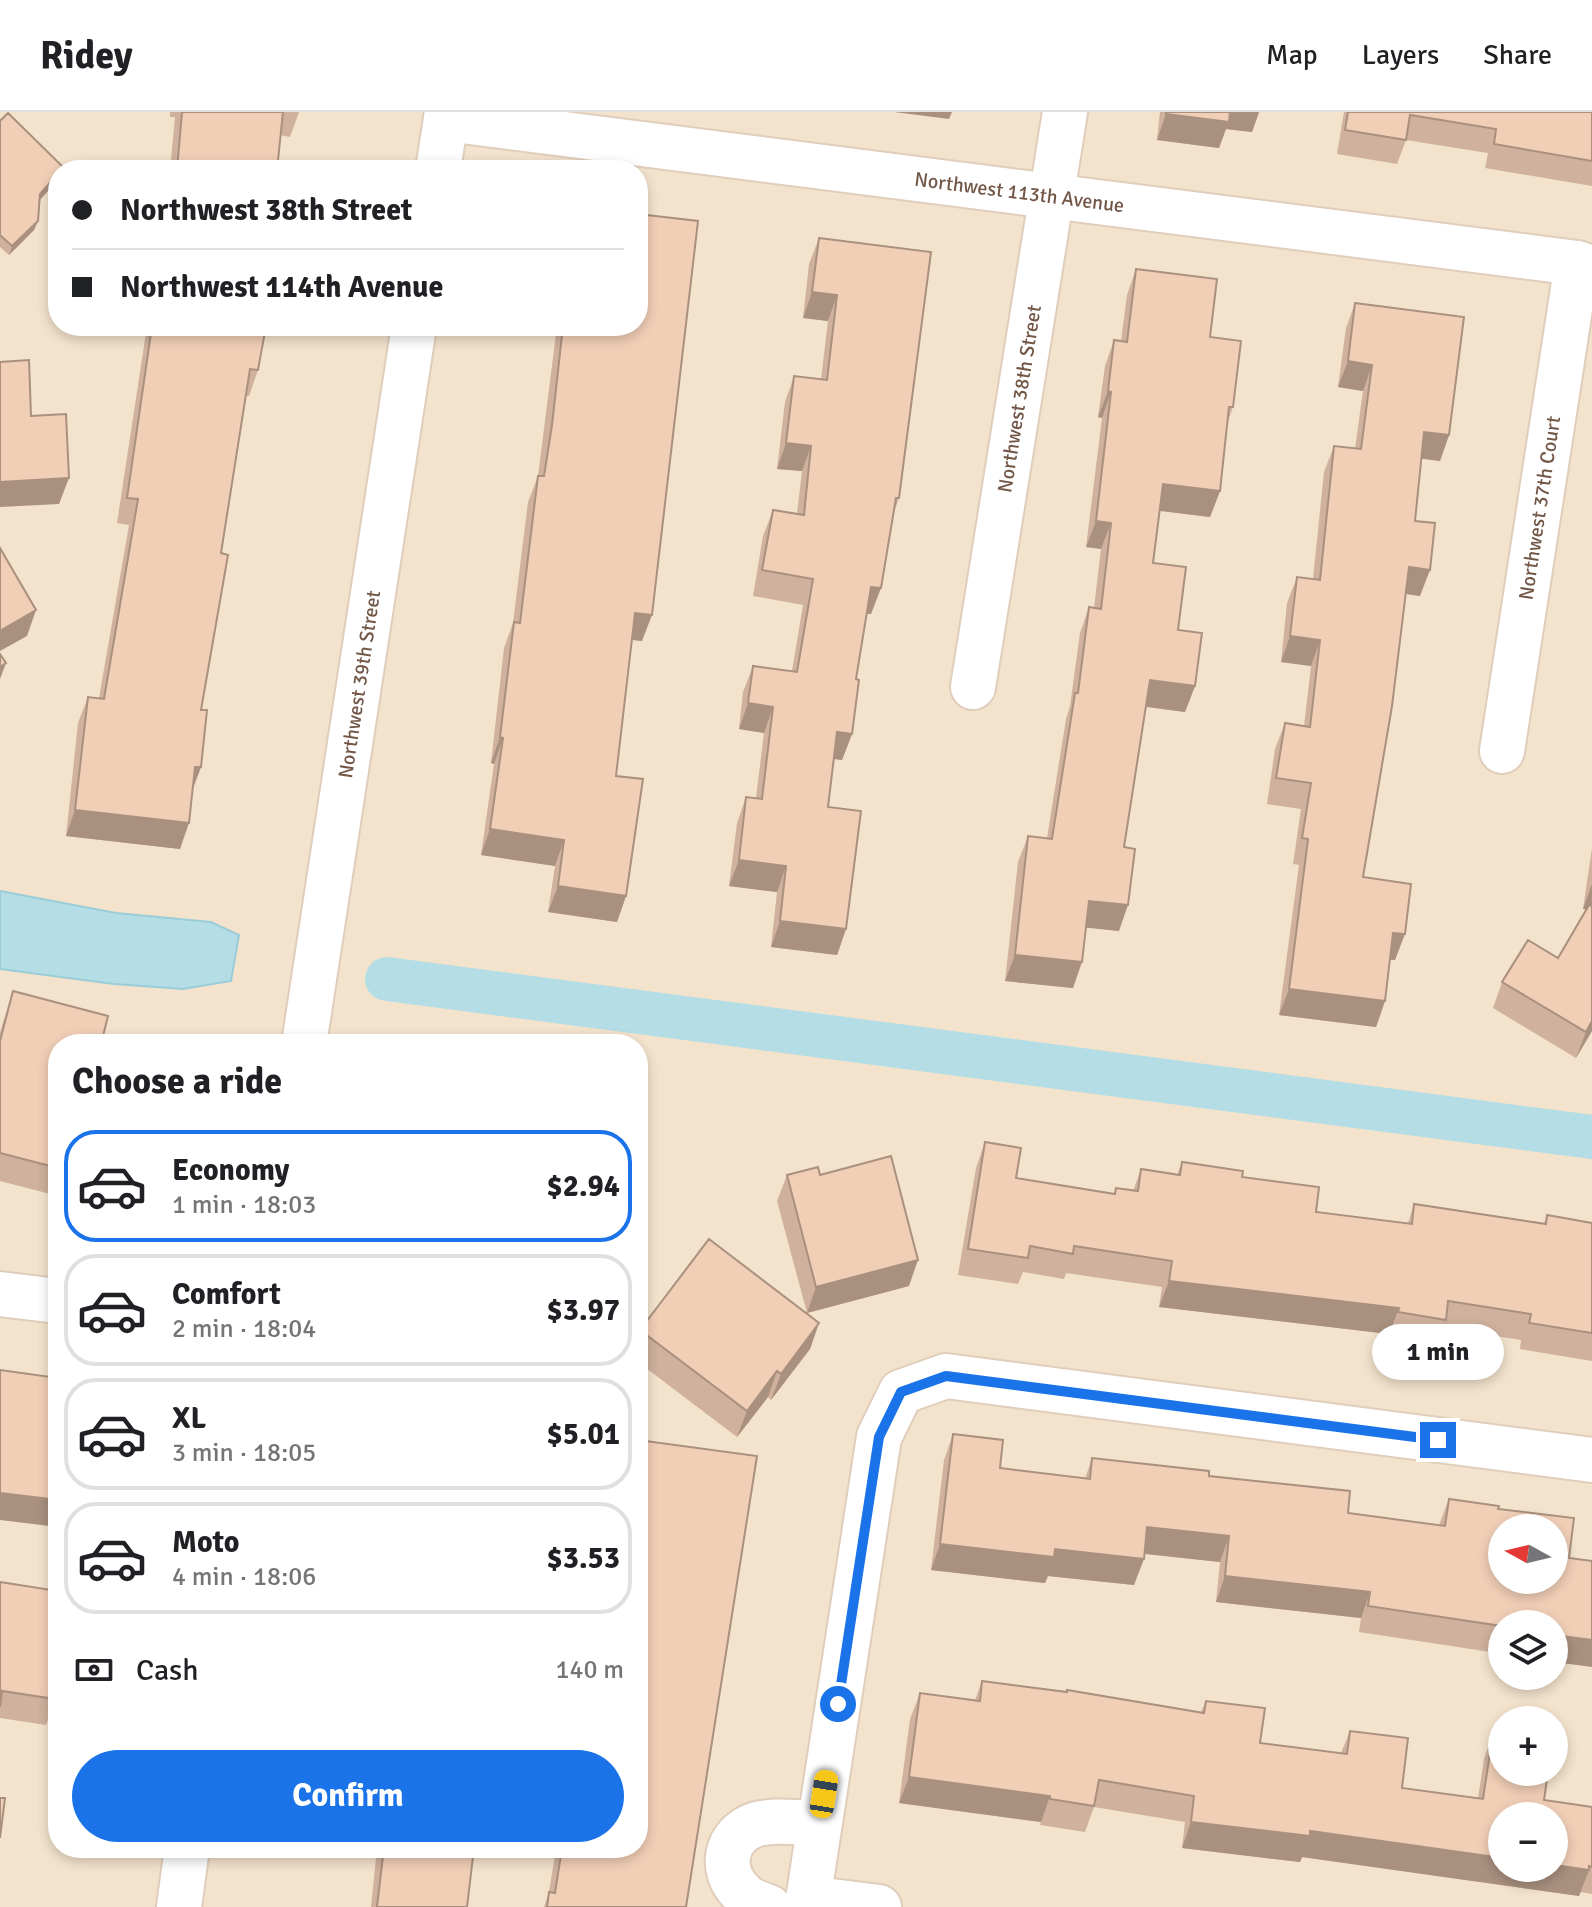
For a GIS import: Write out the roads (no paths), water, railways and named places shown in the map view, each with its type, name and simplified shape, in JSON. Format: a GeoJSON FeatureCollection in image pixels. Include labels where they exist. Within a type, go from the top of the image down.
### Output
{"type":"FeatureCollection","features":[{"type":"Feature","properties":{"kind":"street","name":"Northwest 38th Street"},"geometry":{"type":"LineString","coordinates":[[973,687],[1065,112]]}},
{"type":"Feature","properties":{"kind":"street","name":"Northwest 113th Avenue"},"geometry":{"type":"LineString","coordinates":[[447,115],[1584,265]]}},
{"type":"Feature","properties":{"kind":"street"},"geometry":{"type":"LineString","coordinates":[[440,160],[447,115]]}},
{"type":"Feature","properties":{"kind":"street","name":"Northwest 37th Court"},"geometry":{"type":"LineString","coordinates":[[1502,751],[1584,265]]}},
{"type":"Feature","properties":{"kind":"street","name":"Northwest 39th Street"},"geometry":{"type":"LineString","coordinates":[[306,1034],[412,336]]}},
{"type":"Feature","properties":{"kind":"street"},"geometry":{"type":"LineString","coordinates":[[0,1294],[48,1300]]}},
{"type":"Feature","properties":{"kind":"street"},"geometry":{"type":"LineString","coordinates":[[795,1904],[819,1823],[879,1437],[901,1392],[946,1376],[1592,1460]]}},
{"type":"Feature","properties":{"kind":"street"},"geometry":{"type":"LineString","coordinates":[[819,1823],[758,1824],[741,1832],[732,1841],[728,1868],[741,1893],[753,1901],[879,1907]]}},
{"type":"Feature","properties":{"kind":"street"},"geometry":{"type":"LineString","coordinates":[[179,1907],[186,1858]]}},
{"type":"Feature","properties":{"kind":"water"},"geometry":{"type":"Polygon","coordinates":[[[0,891],[116,913],[211,922],[239,935],[231,981],[183,989],[114,984],[0,969],[0,891]]]}},
{"type":"Feature","properties":{"kind":"waterway"},"geometry":{"type":"LineString","coordinates":[[387,979],[1592,1137]]}}]}
